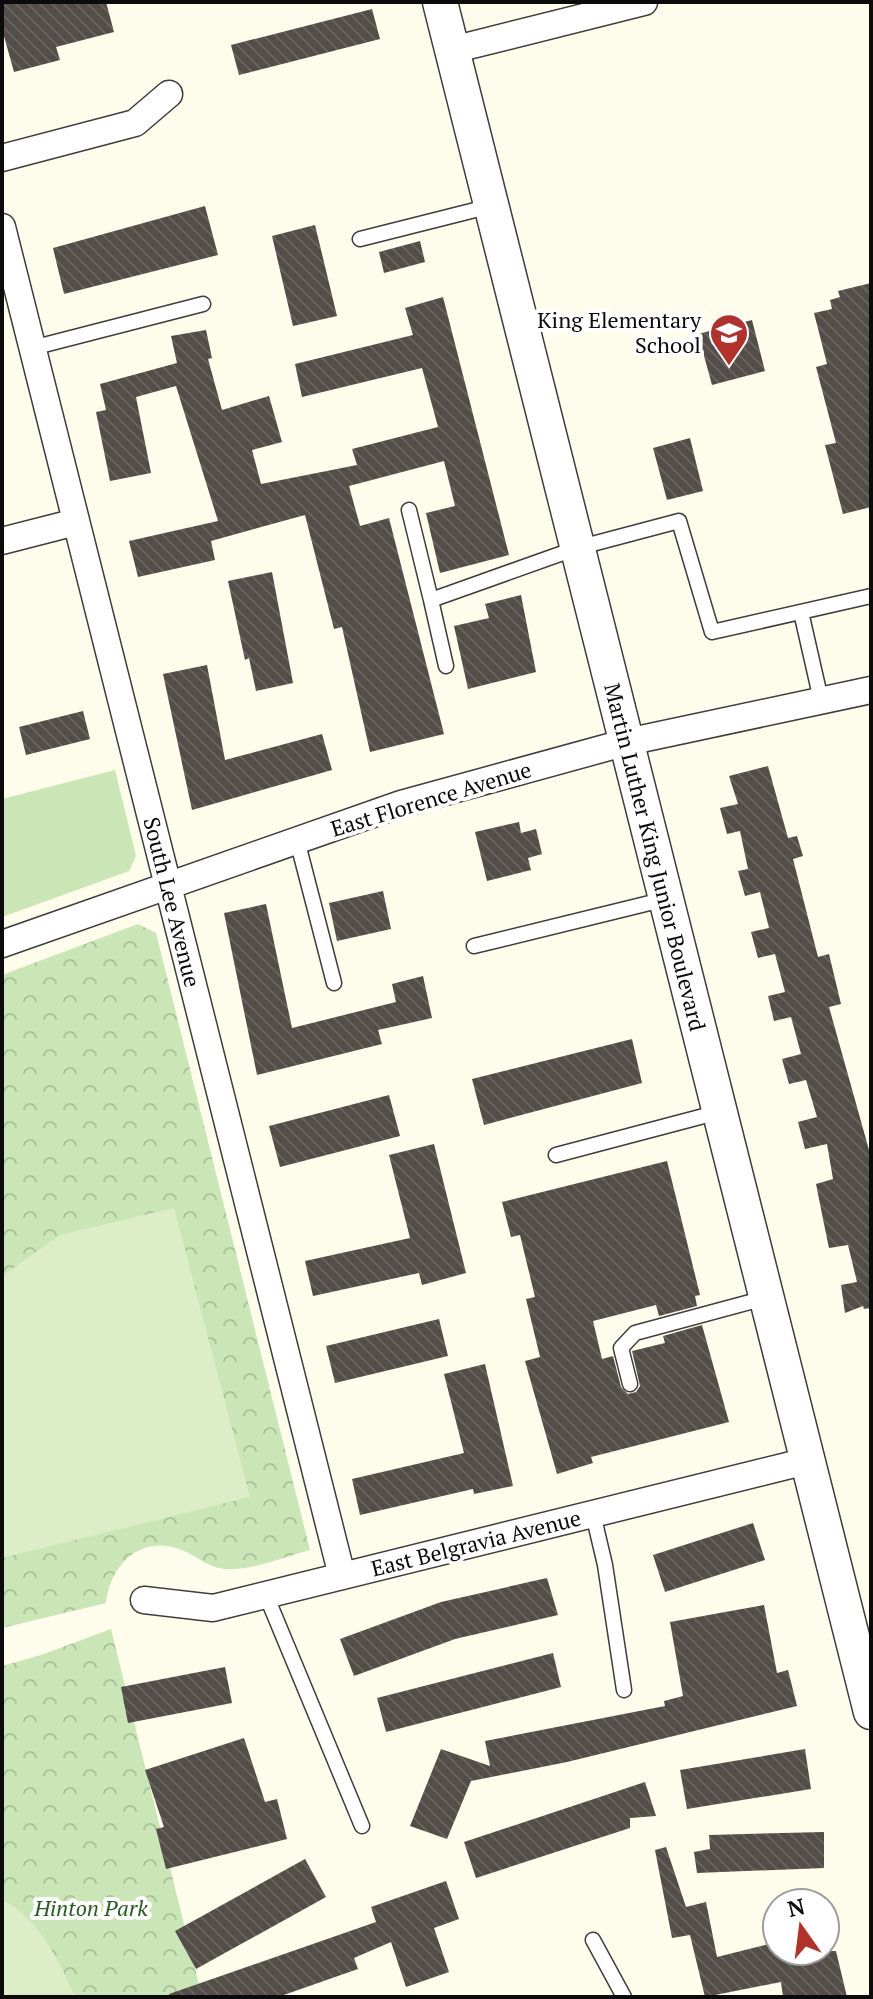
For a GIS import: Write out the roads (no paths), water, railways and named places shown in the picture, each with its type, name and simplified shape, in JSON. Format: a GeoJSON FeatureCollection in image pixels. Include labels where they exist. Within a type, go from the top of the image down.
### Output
{"type":"FeatureCollection","features":[{"type":"Feature","properties":{"kind":"street","name":"Martin Luther King Junior Boulevard"},"geometry":{"type":"LineString","coordinates":[[440,2],[871,1712]]}},
{"type":"Feature","properties":{"kind":"street"},"geometry":{"type":"LineString","coordinates":[[452,50],[635,3]]}},
{"type":"Feature","properties":{"kind":"street"},"geometry":{"type":"LineString","coordinates":[[2,158],[135,123],[169,94]]}},
{"type":"Feature","properties":{"kind":"street","name":"South Lee Avenue"},"geometry":{"type":"LineString","coordinates":[[2,227],[342,1576]]}},
{"type":"Feature","properties":{"kind":"street"},"geometry":{"type":"LineString","coordinates":[[2,541],[76,522]]}},
{"type":"Feature","properties":{"kind":"street","name":"East Florence Avenue"},"geometry":{"type":"LineString","coordinates":[[2,944],[401,804],[627,742],[871,690]]}},
{"type":"Feature","properties":{"kind":"street","name":"East Belgravia Avenue"},"geometry":{"type":"LineString","coordinates":[[144,1600],[213,1608],[807,1461]]}},
{"type":"Feature","properties":{"kind":"lane"},"geometry":{"type":"LineString","coordinates":[[360,239],[492,206]]}},
{"type":"Feature","properties":{"kind":"lane"},"geometry":{"type":"LineString","coordinates":[[32,348],[203,304]]}},
{"type":"Feature","properties":{"kind":"lane"},"geometry":{"type":"LineString","coordinates":[[409,510],[446,666]]}},
{"type":"Feature","properties":{"kind":"lane"},"geometry":{"type":"LineString","coordinates":[[431,600],[577,548],[679,521],[712,632],[871,596]]}},
{"type":"Feature","properties":{"kind":"lane"},"geometry":{"type":"LineString","coordinates":[[801,612],[821,700]]}},
{"type":"Feature","properties":{"kind":"lane"},"geometry":{"type":"LineString","coordinates":[[297,840],[334,983]]}},
{"type":"Feature","properties":{"kind":"lane"},"geometry":{"type":"LineString","coordinates":[[474,946],[666,899]]}},
{"type":"Feature","properties":{"kind":"lane"},"geometry":{"type":"LineString","coordinates":[[556,1155],[719,1112]]}},
{"type":"Feature","properties":{"kind":"lane"},"geometry":{"type":"LineString","coordinates":[[630,1384],[621,1348],[635,1333],[766,1298]]}},
{"type":"Feature","properties":{"kind":"lane"},"geometry":{"type":"LineString","coordinates":[[593,1514],[605,1565],[624,1690]]}},
{"type":"Feature","properties":{"kind":"lane"},"geometry":{"type":"LineString","coordinates":[[266,1595],[362,1826]]}},
{"type":"Feature","properties":{"kind":"lane"},"geometry":{"type":"LineString","coordinates":[[593,1940],[624,1997]]}},
{"type":"Feature","properties":{"kind":"place","name":"King Elementary School"},"geometry":{"type":"Point","coordinates":[729,367]}},
{"type":"Feature","properties":{"kind":"park label","name":"Hinton Park"},"geometry":{"type":"Point","coordinates":[91,1908]}}]}
